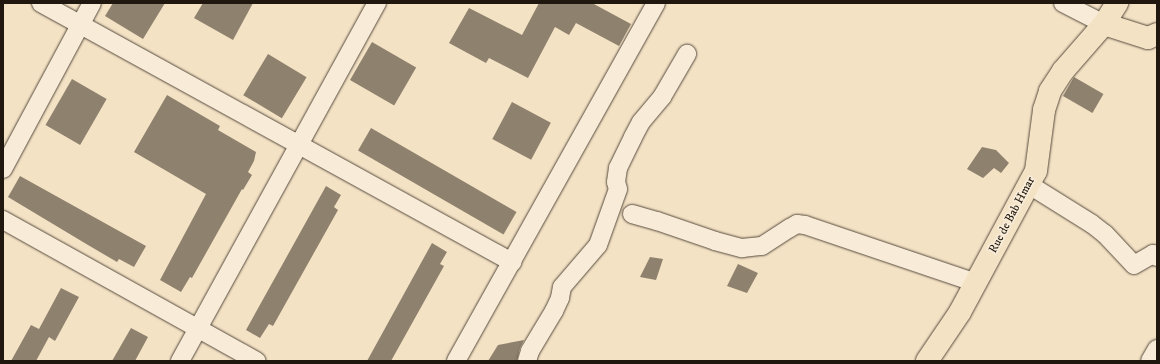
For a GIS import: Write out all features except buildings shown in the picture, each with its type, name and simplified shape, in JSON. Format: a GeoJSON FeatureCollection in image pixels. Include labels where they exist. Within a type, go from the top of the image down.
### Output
{"type":"FeatureCollection","features":[{"type":"Feature","properties":{"kind":"main road","name":"Rue de Bab Hmar"},"geometry":{"type":"LineString","coordinates":[[932,359],[960,312],[1036,171],[1044,110],[1050,91],[1063,71],[1104,24],[1117,3]]}},
{"type":"Feature","properties":{"kind":"main road"},"geometry":{"type":"LineString","coordinates":[[1104,24],[1152,36]]}},
{"type":"Feature","properties":{"kind":"street"},"geometry":{"type":"LineString","coordinates":[[41,3],[512,262]]}},
{"type":"Feature","properties":{"kind":"street"},"geometry":{"type":"LineString","coordinates":[[3,168],[92,3]]}},
{"type":"Feature","properties":{"kind":"street"},"geometry":{"type":"LineString","coordinates":[[180,361],[377,3]]}},
{"type":"Feature","properties":{"kind":"street"},"geometry":{"type":"LineString","coordinates":[[456,361],[656,3]]}},
{"type":"Feature","properties":{"kind":"street"},"geometry":{"type":"LineString","coordinates":[[1063,3],[1104,24]]}},
{"type":"Feature","properties":{"kind":"street"},"geometry":{"type":"LineString","coordinates":[[527,361],[530,351],[554,311],[560,298],[562,287],[598,245],[618,188],[616,182],[618,168],[633,137],[641,122],[662,97],[687,54]]}},
{"type":"Feature","properties":{"kind":"street"},"geometry":{"type":"LineString","coordinates":[[1028,184],[1098,229],[1134,265],[1152,254],[1157,257]]}},
{"type":"Feature","properties":{"kind":"street"},"geometry":{"type":"LineString","coordinates":[[632,214],[715,241],[742,248],[762,246],[796,224],[804,225],[976,283]]}},
{"type":"Feature","properties":{"kind":"street"},"geometry":{"type":"LineString","coordinates":[[3,220],[256,361]]}},
{"type":"Feature","properties":{"kind":"street"},"geometry":{"type":"LineString","coordinates":[[1150,361],[1157,349]]}}]}
